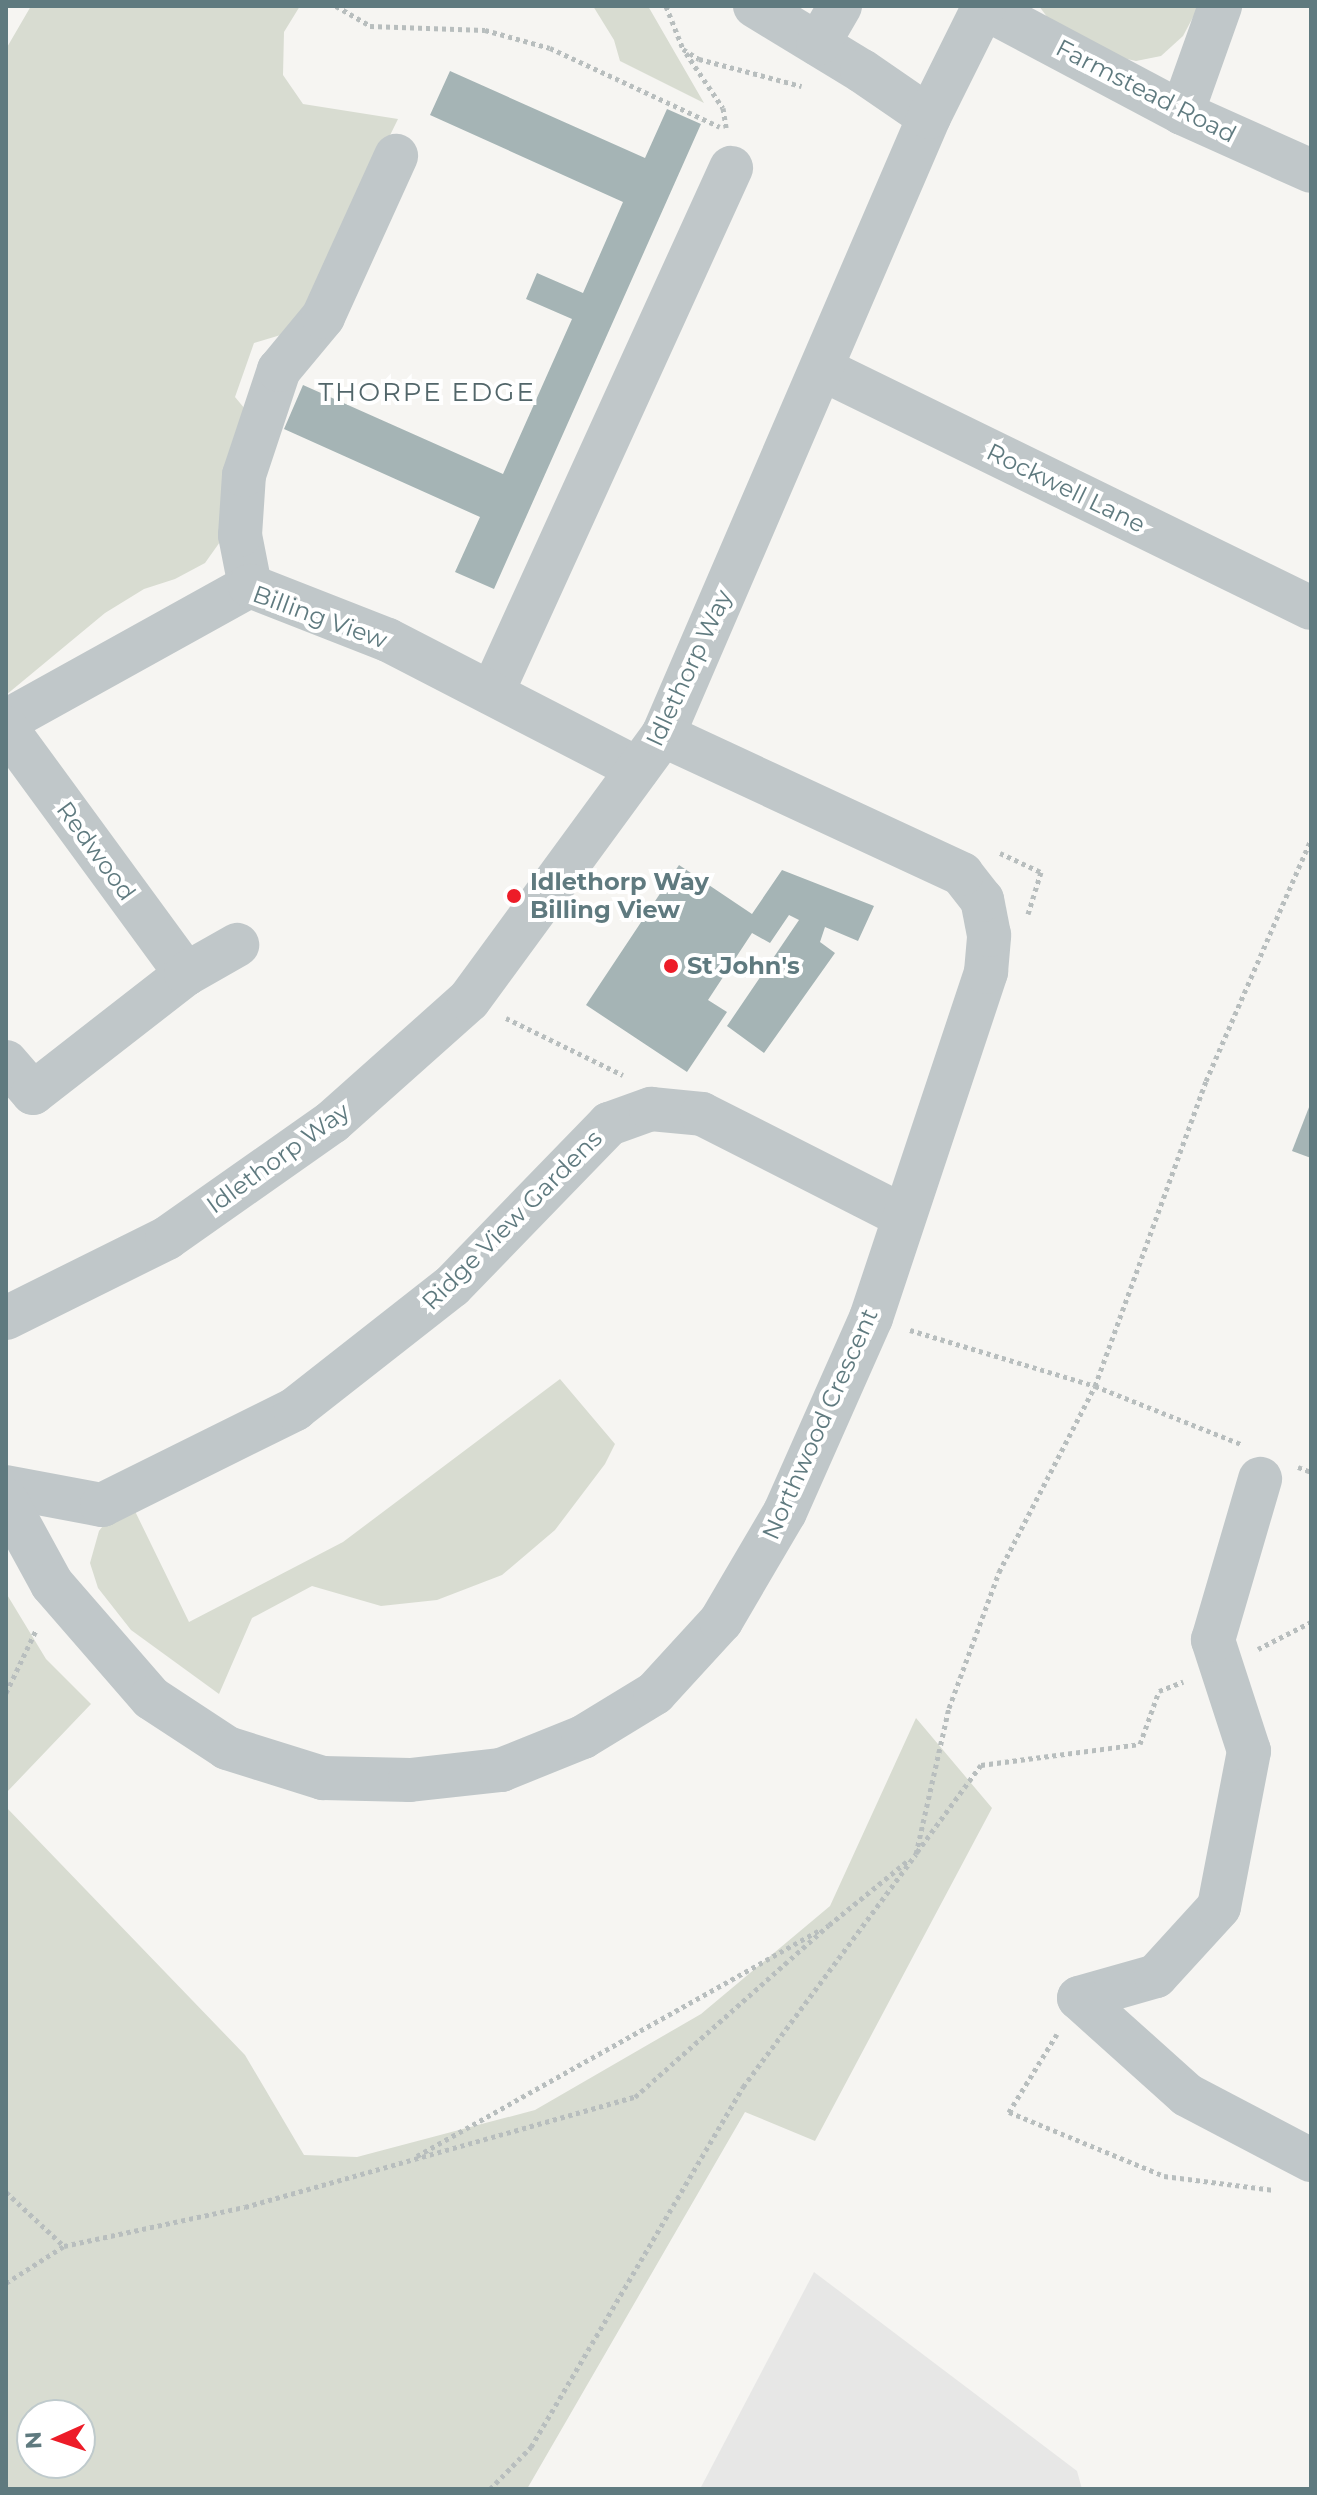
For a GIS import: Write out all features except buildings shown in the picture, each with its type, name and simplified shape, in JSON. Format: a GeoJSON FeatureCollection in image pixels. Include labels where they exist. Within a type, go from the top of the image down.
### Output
{"type":"FeatureCollection","features":[{"type":"Feature","properties":{"kind":"street"},"geometry":{"type":"LineString","coordinates":[[755,6],[929,117]]}},
{"type":"Feature","properties":{"kind":"street"},"geometry":{"type":"LineString","coordinates":[[818,44],[840,6]]}},
{"type":"Feature","properties":{"kind":"street","name":"Farmstead Road"},"geometry":{"type":"LineString","coordinates":[[984,6],[1182,113],[1311,171]]}},
{"type":"Feature","properties":{"kind":"street","name":"Idlethorp Way"},"geometry":{"type":"LineString","coordinates":[[6,1318],[167,1238],[332,1122],[469,1000],[650,752],[822,369],[929,117],[984,6]]}},
{"type":"Feature","properties":{"kind":"street"},"geometry":{"type":"LineString","coordinates":[[1182,113],[1220,6]]}},
{"type":"Feature","properties":{"kind":"street"},"geometry":{"type":"LineString","coordinates":[[492,693],[582,538],[723,223],[728,148]]}},
{"type":"Feature","properties":{"kind":"street"},"geometry":{"type":"LineString","coordinates":[[250,586],[240,535],[244,475],[279,370],[323,317],[396,156]]}},
{"type":"Feature","properties":{"kind":"street","name":"Rockwell Lane"},"geometry":{"type":"LineString","coordinates":[[822,369],[1311,608]]}},
{"type":"Feature","properties":{"kind":"street","name":"Billing View"},"geometry":{"type":"LineString","coordinates":[[6,721],[250,586],[388,640],[492,693],[650,752]]}},
{"type":"Feature","properties":{"kind":"street","name":"Redwood"},"geometry":{"type":"LineString","coordinates":[[6,728],[186,974]]}},
{"type":"Feature","properties":{"kind":"street","name":"Northwood Crescent"},"geometry":{"type":"LineString","coordinates":[[6,1500],[52,1584],[151,1698],[227,1748],[323,1778],[410,1780],[501,1770],[583,1737],[655,1693],[721,1621],[785,1512],[871,1318],[986,972],[989,935],[982,900],[962,874],[938,862],[650,752]]}},
{"type":"Feature","properties":{"kind":"street"},"geometry":{"type":"LineString","coordinates":[[6,1062],[33,1093],[186,974],[237,945]]}},
{"type":"Feature","properties":{"kind":"street","name":"Ridge View Gardens"},"geometry":{"type":"LineString","coordinates":[[6,1487],[102,1505],[295,1409],[452,1286],[609,1124],[651,1109],[702,1114],[903,1216]]}},
{"type":"Feature","properties":{"kind":"street"},"geometry":{"type":"LineString","coordinates":[[1079,1998],[1156,1976],[1219,1907],[1249,1751],[1213,1640],[1270,1465]]}},
{"type":"Feature","properties":{"kind":"street"},"geometry":{"type":"LineString","coordinates":[[1079,1998],[1187,2095],[1296,2176]]}},
{"type":"Feature","properties":{"kind":"path"},"geometry":{"type":"LineString","coordinates":[[336,6],[370,26],[485,30],[550,48],[728,148]]}},
{"type":"Feature","properties":{"kind":"path"},"geometry":{"type":"LineString","coordinates":[[666,6],[683,49],[723,108],[728,148]]}},
{"type":"Feature","properties":{"kind":"path"},"geometry":{"type":"LineString","coordinates":[[683,49],[699,59],[807,88]]}},
{"type":"Feature","properties":{"kind":"path"},"geometry":{"type":"LineString","coordinates":[[6,2283],[64,2246],[245,2207],[635,2097],[829,1925],[916,1854],[949,1708],[999,1572],[1095,1386],[1206,1081],[1311,840]]}},
{"type":"Feature","properties":{"kind":"path"},"geometry":{"type":"LineString","coordinates":[[938,862],[975,843],[1041,872],[1027,917]]}},
{"type":"Feature","properties":{"kind":"path"},"geometry":{"type":"LineString","coordinates":[[469,1000],[633,1081]]}},
{"type":"Feature","properties":{"kind":"path"},"geometry":{"type":"LineString","coordinates":[[871,1318],[1095,1386],[1270,1465],[1311,1472]]}},
{"type":"Feature","properties":{"kind":"path"},"geometry":{"type":"LineString","coordinates":[[490,2489],[531,2447],[743,2087],[981,1765],[1140,1744],[1159,1691],[1221,1667],[1311,1622]]}},
{"type":"Feature","properties":{"kind":"path"},"geometry":{"type":"LineString","coordinates":[[6,1693],[39,1623],[47,1637]]}},
{"type":"Feature","properties":{"kind":"path"},"geometry":{"type":"LineString","coordinates":[[409,2160],[829,1925]]}},
{"type":"Feature","properties":{"kind":"path"},"geometry":{"type":"LineString","coordinates":[[1079,1998],[1009,2112],[1164,2176],[1296,2176]]}},
{"type":"Feature","properties":{"kind":"path"},"geometry":{"type":"LineString","coordinates":[[6,2192],[64,2246]]}},
{"type":"Feature","properties":{"kind":"shaded area"},"geometry":{"type":"Polygon","coordinates":[[[31,6],[300,6],[284,32],[283,75],[303,104],[398,119],[294,331],[254,343],[235,397],[250,415],[227,532],[205,563],[175,579],[144,589],[105,613],[6,695],[6,49],[31,6]]]}},
{"type":"Feature","properties":{"kind":"shaded area"},"geometry":{"type":"Polygon","coordinates":[[[593,6],[648,6],[704,103],[620,61],[614,40],[593,6]]]}},
{"type":"Feature","properties":{"kind":"shaded area"},"geometry":{"type":"Polygon","coordinates":[[[1039,6],[1199,6],[1183,36],[1161,56],[1136,61],[1109,55],[1056,29],[1039,6]]]}},
{"type":"Feature","properties":{"kind":"shaded area"},"geometry":{"type":"Polygon","coordinates":[[[560,1379],[615,1444],[605,1464],[555,1530],[502,1575],[437,1600],[381,1606],[312,1586],[252,1618],[219,1694],[131,1630],[98,1588],[90,1563],[99,1531],[112,1514],[132,1505],[189,1622],[343,1542],[560,1379]]]}},
{"type":"Feature","properties":{"kind":"shaded area"},"geometry":{"type":"Polygon","coordinates":[[[6,1593],[46,1659],[91,1704],[6,1793],[6,1593]]]}},
{"type":"Feature","properties":{"kind":"shaded area"},"geometry":{"type":"Polygon","coordinates":[[[916,1718],[992,1808],[815,2141],[745,2112],[527,2489],[6,2489],[6,1807],[245,2055],[304,2155],[357,2157],[535,2110],[701,2014],[830,1906],[916,1718]]]}},
{"type":"Feature","properties":{"kind":"shaded area"},"geometry":{"type":"Polygon","coordinates":[[[814,2272],[1077,2471],[1082,2489],[700,2489],[814,2272]]]}},
{"type":"Feature","properties":{"kind":"place","name":"Idlethorp Way Billing View"},"geometry":{"type":"Point","coordinates":[514,896]}},
{"type":"Feature","properties":{"kind":"place","name":"St John's"},"geometry":{"type":"Point","coordinates":[671,966]}},
{"type":"Feature","properties":{"kind":"district","name":"THORPE EDGE"},"geometry":{"type":"Point","coordinates":[427,393]}}]}
